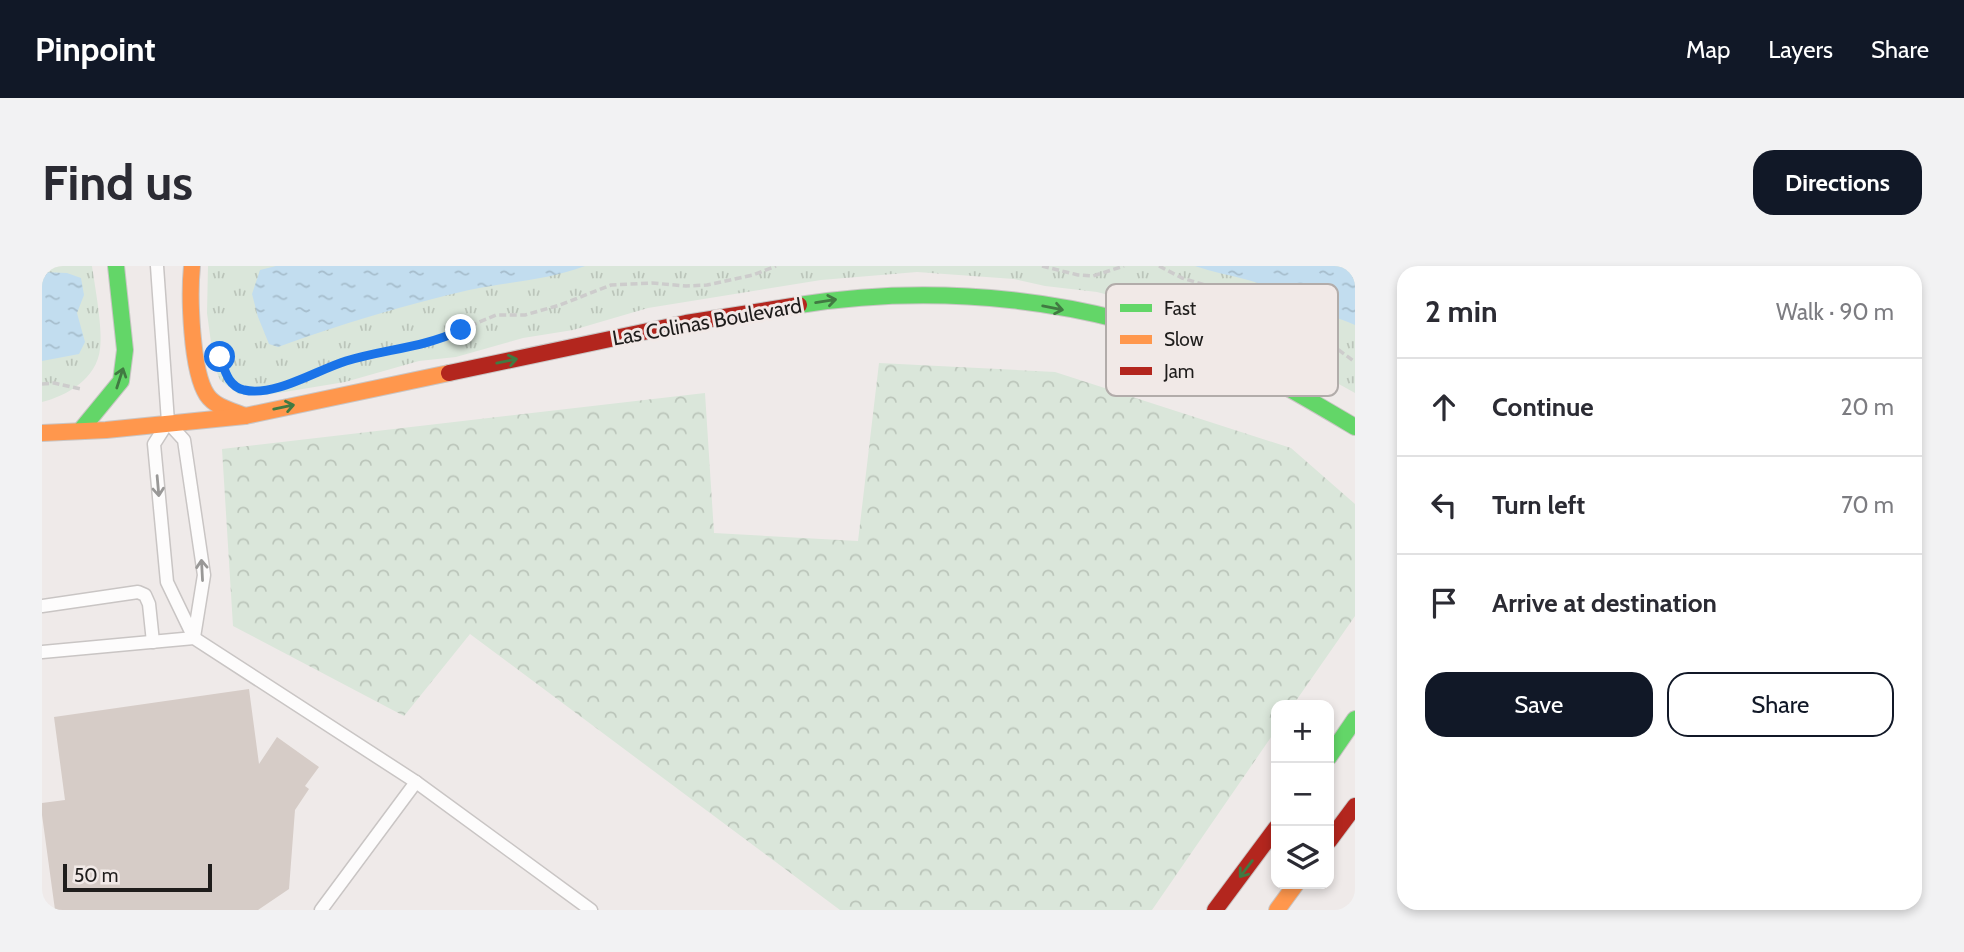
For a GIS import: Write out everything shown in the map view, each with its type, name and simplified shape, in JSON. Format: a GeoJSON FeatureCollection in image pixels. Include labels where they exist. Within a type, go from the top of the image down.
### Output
{"type":"FeatureCollection","features":[{"type":"Feature","properties":{"kind":"main road"},"geometry":{"type":"LineString","coordinates":[[80,431],[121,381],[125,351],[116,266]]}},
{"type":"Feature","properties":{"kind":"main road"},"geometry":{"type":"LineString","coordinates":[[192,266],[195,338],[200,376],[208,396],[245,416]]}},
{"type":"Feature","properties":{"kind":"main road","name":"Las Colinas Boulevard"},"geometry":{"type":"LineString","coordinates":[[42,433],[245,416],[686,323],[844,298],[966,296],[1037,304],[1106,318]]}},
{"type":"Feature","properties":{"kind":"main road","name":"Las Colinas Boulevard"},"geometry":{"type":"LineString","coordinates":[[1302,396],[1355,427]]}},
{"type":"Feature","properties":{"kind":"main road"},"geometry":{"type":"LineString","coordinates":[[1334,750],[1355,719]]}},
{"type":"Feature","properties":{"kind":"main road"},"geometry":{"type":"LineString","coordinates":[[1334,834],[1355,806]]}},
{"type":"Feature","properties":{"kind":"main road"},"geometry":{"type":"LineString","coordinates":[[1215,910],[1271,835]]}},
{"type":"Feature","properties":{"kind":"main road"},"geometry":{"type":"LineString","coordinates":[[1276,910],[1292,889]]}},
{"type":"Feature","properties":{"kind":"lane"},"geometry":{"type":"LineString","coordinates":[[157,266],[168,422],[154,444],[167,582],[194,638],[416,782],[591,910]]}},
{"type":"Feature","properties":{"kind":"lane"},"geometry":{"type":"LineString","coordinates":[[168,422],[184,440],[204,575],[194,638]]}},
{"type":"Feature","properties":{"kind":"lane"},"geometry":{"type":"LineString","coordinates":[[42,606],[138,592],[145,595],[149,604],[153,642]]}},
{"type":"Feature","properties":{"kind":"lane"},"geometry":{"type":"LineString","coordinates":[[42,652],[194,638]]}},
{"type":"Feature","properties":{"kind":"lane"},"geometry":{"type":"LineString","coordinates":[[321,910],[416,782]]}},
{"type":"Feature","properties":{"kind":"path"},"geometry":{"type":"LineString","coordinates":[[315,373],[344,361],[385,350],[428,344],[496,315],[526,315],[560,305],[611,285],[707,285],[753,275],[776,266]]}},
{"type":"Feature","properties":{"kind":"path"},"geometry":{"type":"LineString","coordinates":[[1042,266],[1093,276],[1124,266]]}},
{"type":"Feature","properties":{"kind":"path"},"geometry":{"type":"LineString","coordinates":[[1159,266],[1182,278],[1202,284]]}},
{"type":"Feature","properties":{"kind":"path"},"geometry":{"type":"LineString","coordinates":[[1338,349],[1355,362]]}},
{"type":"Feature","properties":{"kind":"green space"},"geometry":{"type":"Polygon","coordinates":[[[42,266],[92,266],[101,341],[98,359],[87,377],[71,390],[42,402],[42,266]]]}},
{"type":"Feature","properties":{"kind":"green space"},"geometry":{"type":"Polygon","coordinates":[[[208,266],[1355,266],[1355,393],[1338,384],[1338,284],[1106,284],[1106,294],[1014,279],[917,272],[821,280],[648,308],[573,330],[523,338],[456,357],[419,361],[345,382],[266,395],[238,394],[220,380],[214,365],[207,313],[208,266]]]}},
{"type":"Feature","properties":{"kind":"green space"},"geometry":{"type":"Polygon","coordinates":[[[879,363],[1055,372],[1106,388],[1106,396],[1130,396],[1291,448],[1355,504],[1355,616],[1296,700],[1271,700],[1271,737],[1152,910],[840,910],[470,634],[404,716],[233,626],[222,449],[705,393],[714,533],[858,541],[879,363]]]}},
{"type":"Feature","properties":{"kind":"water"},"geometry":{"type":"Polygon","coordinates":[[[276,266],[585,266],[557,275],[469,290],[421,302],[278,347],[269,344],[252,294],[260,270],[276,266]]]}},
{"type":"Feature","properties":{"kind":"water"},"geometry":{"type":"Polygon","coordinates":[[[1195,266],[1355,266],[1355,325],[1338,319],[1338,284],[1256,282],[1195,266]]]}},
{"type":"Feature","properties":{"kind":"water"},"geometry":{"type":"Polygon","coordinates":[[[42,272],[67,273],[81,278],[84,295],[77,313],[85,342],[79,354],[42,361],[42,272]]]}},
{"type":"Feature","properties":{"kind":"building"},"geometry":{"type":"Polygon","coordinates":[[[249,689],[259,764],[277,737],[319,767],[305,786],[309,789],[295,810],[289,889],[258,910],[55,910],[42,815],[42,803],[65,800],[54,717],[249,689]]]}},
{"type":"Feature","properties":{"kind":"traffic: fast"},"geometry":{"type":"LineString","coordinates":[[80,431],[121,381],[125,350],[116,266]]}},
{"type":"Feature","properties":{"kind":"traffic: fast"},"geometry":{"type":"LineString","coordinates":[[799,305],[905,295],[959,296],[1013,300],[1106,317]]}},
{"type":"Feature","properties":{"kind":"traffic: fast"},"geometry":{"type":"LineString","coordinates":[[1302,396],[1355,427]]}},
{"type":"Feature","properties":{"kind":"traffic: fast"},"geometry":{"type":"LineString","coordinates":[[1334,750],[1355,719]]}},
{"type":"Feature","properties":{"kind":"traffic: slow"},"geometry":{"type":"LineString","coordinates":[[192,266],[192,332],[202,384],[215,403],[245,416]]}},
{"type":"Feature","properties":{"kind":"traffic: slow"},"geometry":{"type":"LineString","coordinates":[[42,433],[106,430],[245,416],[449,373]]}},
{"type":"Feature","properties":{"kind":"traffic: slow"},"geometry":{"type":"LineString","coordinates":[[1277,910],[1292,889]]}},
{"type":"Feature","properties":{"kind":"traffic: jam"},"geometry":{"type":"LineString","coordinates":[[449,373],[686,323],[799,305]]}},
{"type":"Feature","properties":{"kind":"traffic: jam"},"geometry":{"type":"LineString","coordinates":[[1334,834],[1355,806]]}},
{"type":"Feature","properties":{"kind":"traffic: jam"},"geometry":{"type":"LineString","coordinates":[[1215,910],[1271,835]]}},
{"type":"Feature","properties":{"kind":"route"},"geometry":{"type":"LineString","coordinates":[[220,357],[229,382],[242,390],[262,391],[302,380],[344,361],[385,350],[428,344],[461,330]]}}]}
